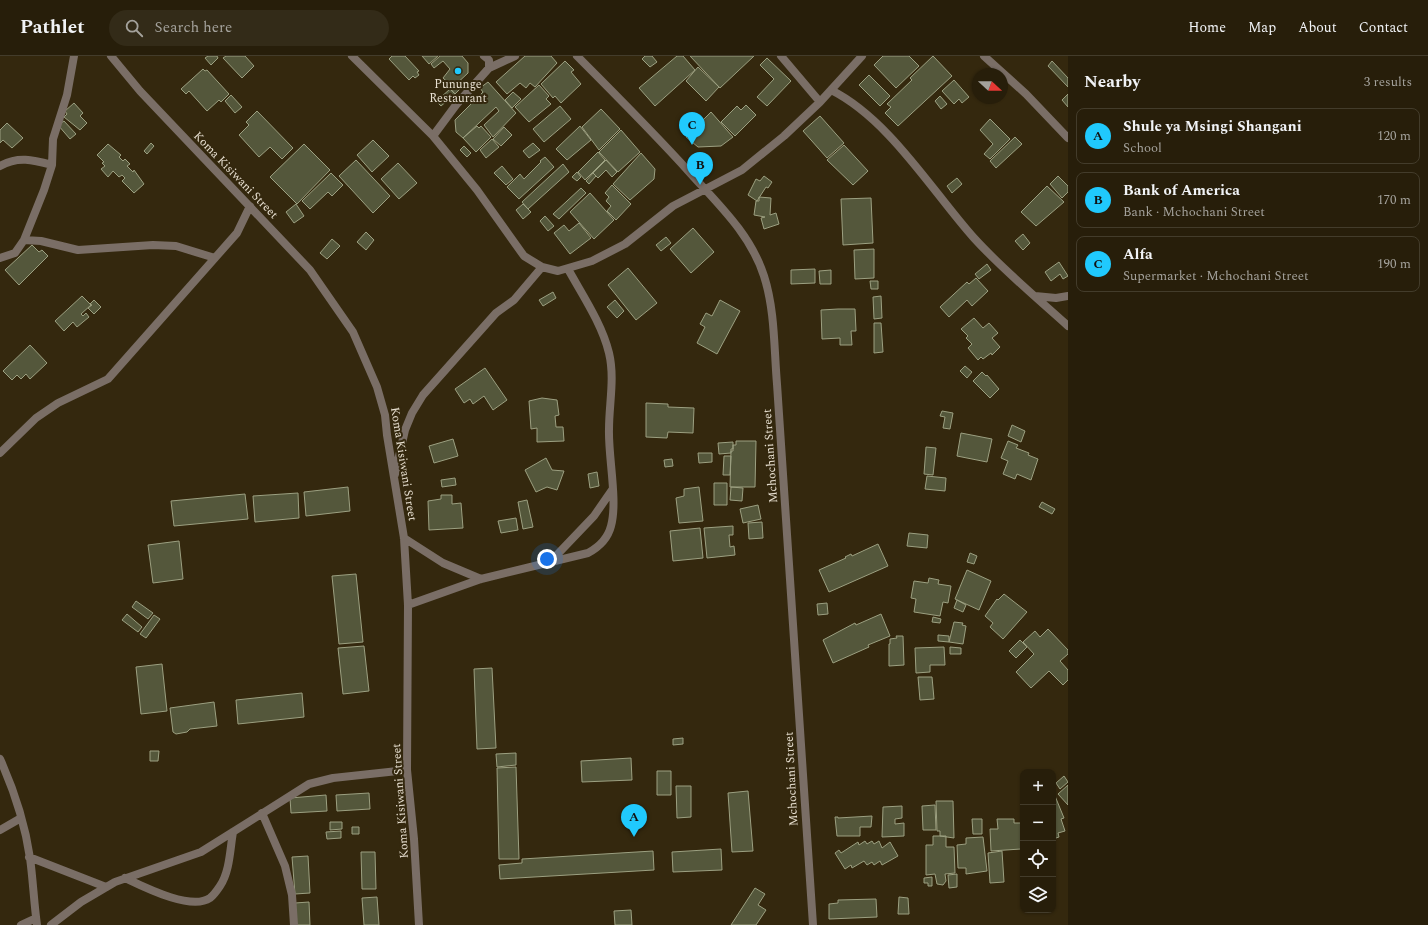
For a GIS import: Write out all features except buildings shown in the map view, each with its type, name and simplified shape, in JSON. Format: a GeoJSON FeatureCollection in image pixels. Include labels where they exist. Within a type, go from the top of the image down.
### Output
{"type":"FeatureCollection","features":[{"type":"Feature","properties":{"kind":"street"},"geometry":{"type":"LineString","coordinates":[[0,258],[15,254],[24,240],[44,190],[52,165],[53,139],[67,95],[74,56]]}},
{"type":"Feature","properties":{"kind":"street","name":"Koma Kisiwani Street"},"geometry":{"type":"LineString","coordinates":[[111,56],[140,91],[310,270],[354,332],[377,387],[385,415],[404,538],[408,604],[407,770],[414,839],[419,925]]}},
{"type":"Feature","properties":{"kind":"street"},"geometry":{"type":"LineString","coordinates":[[352,56],[433,136],[477,190],[524,256],[542,267],[558,271],[592,261],[625,244],[673,206],[742,170],[784,136],[820,102],[862,56]]}},
{"type":"Feature","properties":{"kind":"street"},"geometry":{"type":"LineString","coordinates":[[484,56],[488,60],[489,68]]}},
{"type":"Feature","properties":{"kind":"street"},"geometry":{"type":"LineString","coordinates":[[433,136],[456,105],[489,68],[515,56]]}},
{"type":"Feature","properties":{"kind":"street","name":"Mchochani Street"},"geometry":{"type":"LineString","coordinates":[[577,56],[630,108],[725,210],[744,236],[764,276],[768,292],[777,384],[813,925]]}},
{"type":"Feature","properties":{"kind":"street"},"geometry":{"type":"LineString","coordinates":[[781,56],[820,102]]}},
{"type":"Feature","properties":{"kind":"street"},"geometry":{"type":"LineString","coordinates":[[984,56],[1026,94],[1068,138]]}},
{"type":"Feature","properties":{"kind":"street"},"geometry":{"type":"LineString","coordinates":[[831,90],[840,94],[870,117],[903,151],[975,239],[1068,326]]}},
{"type":"Feature","properties":{"kind":"street"},"geometry":{"type":"LineString","coordinates":[[0,166],[25,158],[52,165]]}},
{"type":"Feature","properties":{"kind":"street"},"geometry":{"type":"LineString","coordinates":[[0,452],[36,418],[58,403],[108,379],[237,233],[250,206]]}},
{"type":"Feature","properties":{"kind":"street"},"geometry":{"type":"LineString","coordinates":[[24,240],[41,241],[78,250],[153,245],[176,246],[215,258]]}},
{"type":"Feature","properties":{"kind":"street"},"geometry":{"type":"LineString","coordinates":[[395,477],[405,430],[412,412],[423,395],[496,313],[514,300],[542,267]]}},
{"type":"Feature","properties":{"kind":"street"},"geometry":{"type":"LineString","coordinates":[[408,604],[481,579],[588,552],[603,541],[611,526],[613,516],[609,430],[612,382],[609,352],[595,319],[568,269]]}},
{"type":"Feature","properties":{"kind":"street"},"geometry":{"type":"LineString","coordinates":[[1035,296],[1056,298],[1068,296]]}},
{"type":"Feature","properties":{"kind":"street"},"geometry":{"type":"LineString","coordinates":[[552,560],[594,516],[612,490]]}},
{"type":"Feature","properties":{"kind":"street"},"geometry":{"type":"LineString","coordinates":[[404,538],[443,563],[481,579]]}},
{"type":"Feature","properties":{"kind":"street"},"geometry":{"type":"LineString","coordinates":[[0,759],[9,780],[21,818],[30,857],[36,922],[21,925]]}},
{"type":"Feature","properties":{"kind":"street"},"geometry":{"type":"LineString","coordinates":[[52,925],[82,902],[106,887],[125,878],[193,855],[233,832],[309,784],[333,778],[407,770]]}},
{"type":"Feature","properties":{"kind":"street"},"geometry":{"type":"LineString","coordinates":[[262,813],[285,866],[292,895],[294,925]]}},
{"type":"Feature","properties":{"kind":"street"},"geometry":{"type":"LineString","coordinates":[[0,830],[21,818]]}},
{"type":"Feature","properties":{"kind":"street"},"geometry":{"type":"LineString","coordinates":[[125,878],[174,898],[194,902],[210,898],[221,885],[227,870],[233,832]]}},
{"type":"Feature","properties":{"kind":"street"},"geometry":{"type":"LineString","coordinates":[[30,857],[106,887]]}},
{"type":"Feature","properties":{"kind":"place","name":"Pununge Restaurant"},"geometry":{"type":"Point","coordinates":[458,71]}},
{"type":"Feature","properties":{"kind":"place","name":"Alfa"},"geometry":{"type":"Point","coordinates":[692,145]}},
{"type":"Feature","properties":{"kind":"place","name":"Bank of America"},"geometry":{"type":"Point","coordinates":[700,185]}},
{"type":"Feature","properties":{"kind":"place","name":"Shule ya Msingi Shangani"},"geometry":{"type":"Point","coordinates":[634,837]}}]}
